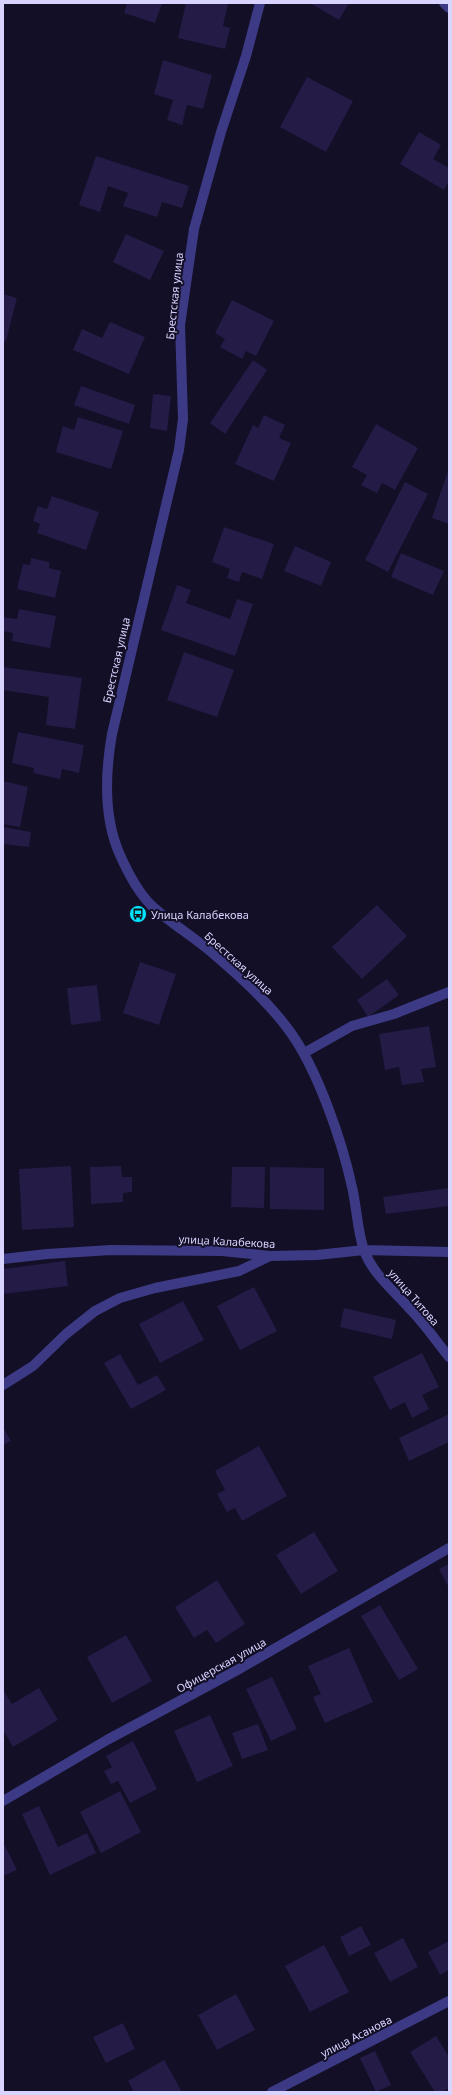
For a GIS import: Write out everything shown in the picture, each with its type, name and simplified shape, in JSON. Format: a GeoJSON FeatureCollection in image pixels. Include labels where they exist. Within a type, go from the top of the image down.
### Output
{"type":"FeatureCollection","features":[{"type":"Feature","properties":{"kind":"street","name":"Брестская улица"},"geometry":{"type":"LineString","coordinates":[[260,3],[246,56],[221,132],[194,229],[180,326],[183,419],[179,450],[159,539],[122,682],[107,761],[106,786],[108,808],[119,853],[140,892],[151,905],[209,949],[235,972],[278,1017],[304,1053],[334,1123],[352,1187],[364,1250]]}},
{"type":"Feature","properties":{"kind":"street"},"geometry":{"type":"LineString","coordinates":[[444,3],[449,8]]}},
{"type":"Feature","properties":{"kind":"street"},"geometry":{"type":"LineString","coordinates":[[304,1053],[352,1026],[394,1014],[449,992]]}},
{"type":"Feature","properties":{"kind":"street","name":"улица Калабекова"},"geometry":{"type":"LineString","coordinates":[[3,1259],[47,1254],[118,1250],[222,1251],[270,1256],[317,1255],[364,1250],[449,1252]]}},
{"type":"Feature","properties":{"kind":"street","name":"улица Титова"},"geometry":{"type":"LineString","coordinates":[[364,1250],[380,1277],[410,1308],[449,1357]]}},
{"type":"Feature","properties":{"kind":"street"},"geometry":{"type":"LineString","coordinates":[[3,1385],[33,1366],[66,1334],[95,1311],[120,1298],[155,1288],[239,1271],[270,1256]]}},
{"type":"Feature","properties":{"kind":"street","name":"Офицерская улица"},"geometry":{"type":"LineString","coordinates":[[3,1801],[107,1740],[241,1668],[449,1548]]}},
{"type":"Feature","properties":{"kind":"street","name":"улица Асанова"},"geometry":{"type":"LineString","coordinates":[[272,2092],[449,2001]]}},
{"type":"Feature","properties":{"kind":"building"},"geometry":{"type":"Polygon","coordinates":[[[127,3],[162,3],[155,23],[124,13],[127,3]]]}},
{"type":"Feature","properties":{"kind":"building"},"geometry":{"type":"Polygon","coordinates":[[[186,3],[228,3],[223,26],[230,28],[225,49],[178,38],[186,3]]]}},
{"type":"Feature","properties":{"kind":"building"},"geometry":{"type":"Polygon","coordinates":[[[310,3],[349,3],[339,20],[310,3]]]}},
{"type":"Feature","properties":{"kind":"building"},"geometry":{"type":"Polygon","coordinates":[[[163,60],[212,75],[203,109],[187,105],[182,125],[167,120],[173,100],[154,94],[163,60]]]}},
{"type":"Feature","properties":{"kind":"building"},"geometry":{"type":"Polygon","coordinates":[[[307,77],[353,101],[326,152],[280,127],[307,77]]]}},
{"type":"Feature","properties":{"kind":"building"},"geometry":{"type":"Polygon","coordinates":[[[419,132],[441,145],[433,159],[449,168],[449,181],[444,190],[400,164],[419,132]]]}},
{"type":"Feature","properties":{"kind":"building"},"geometry":{"type":"Polygon","coordinates":[[[96,156],[189,186],[182,208],[162,202],[157,217],[123,206],[128,193],[108,186],[100,212],[79,205],[96,156]]]}},
{"type":"Feature","properties":{"kind":"building"},"geometry":{"type":"Polygon","coordinates":[[[126,234],[164,251],[150,280],[113,262],[126,234]]]}},
{"type":"Feature","properties":{"kind":"building"},"geometry":{"type":"Polygon","coordinates":[[[3,294],[17,298],[6,341],[3,341],[3,294]]]}},
{"type":"Feature","properties":{"kind":"building"},"geometry":{"type":"Polygon","coordinates":[[[232,300],[274,321],[256,356],[246,351],[242,359],[220,347],[225,339],[215,333],[232,300]]]}},
{"type":"Feature","properties":{"kind":"building"},"geometry":{"type":"Polygon","coordinates":[[[110,322],[145,337],[129,374],[73,350],[82,329],[102,338],[110,322]]]}},
{"type":"Feature","properties":{"kind":"building"},"geometry":{"type":"Polygon","coordinates":[[[253,360],[267,370],[225,434],[210,423],[253,360]]]}},
{"type":"Feature","properties":{"kind":"building"},"geometry":{"type":"Polygon","coordinates":[[[81,386],[135,405],[129,424],[74,405],[81,386]]]}},
{"type":"Feature","properties":{"kind":"building"},"geometry":{"type":"Polygon","coordinates":[[[153,394],[171,396],[167,431],[150,428],[153,394]]]}},
{"type":"Feature","properties":{"kind":"building"},"geometry":{"type":"Polygon","coordinates":[[[264,415],[285,425],[279,438],[291,443],[274,481],[235,464],[253,425],[258,428],[264,415]]]}},
{"type":"Feature","properties":{"kind":"building"},"geometry":{"type":"Polygon","coordinates":[[[78,417],[123,431],[111,469],[56,452],[63,426],[74,430],[78,417]]]}},
{"type":"Feature","properties":{"kind":"building"},"geometry":{"type":"Polygon","coordinates":[[[376,424],[418,448],[395,490],[382,483],[377,493],[361,485],[367,475],[352,467],[376,424]]]}},
{"type":"Feature","properties":{"kind":"building"},"geometry":{"type":"Polygon","coordinates":[[[449,468],[449,524],[432,518],[449,468]]]}},
{"type":"Feature","properties":{"kind":"building"},"geometry":{"type":"Polygon","coordinates":[[[405,482],[428,494],[388,572],[365,560],[405,482]]]}},
{"type":"Feature","properties":{"kind":"building"},"geometry":{"type":"Polygon","coordinates":[[[52,496],[99,512],[86,550],[37,533],[40,524],[33,521],[38,506],[47,509],[52,496]]]}},
{"type":"Feature","properties":{"kind":"building"},"geometry":{"type":"Polygon","coordinates":[[[224,527],[274,544],[262,579],[242,572],[239,582],[227,578],[230,569],[212,562],[224,527]]]}},
{"type":"Feature","properties":{"kind":"building"},"geometry":{"type":"Polygon","coordinates":[[[295,546],[331,562],[321,586],[284,571],[295,546]]]}},
{"type":"Feature","properties":{"kind":"building"},"geometry":{"type":"Polygon","coordinates":[[[401,553],[444,571],[433,595],[391,577],[401,553]]]}},
{"type":"Feature","properties":{"kind":"building"},"geometry":{"type":"Polygon","coordinates":[[[31,558],[49,562],[49,568],[61,571],[55,598],[17,589],[23,564],[30,565],[31,558]]]}},
{"type":"Feature","properties":{"kind":"building"},"geometry":{"type":"Polygon","coordinates":[[[177,585],[191,590],[186,603],[230,619],[237,599],[253,604],[235,656],[161,630],[177,585]]]}},
{"type":"Feature","properties":{"kind":"building"},"geometry":{"type":"Polygon","coordinates":[[[19,609],[56,616],[50,648],[12,641],[13,633],[3,631],[3,617],[17,619],[19,609]]]}},
{"type":"Feature","properties":{"kind":"building"},"geometry":{"type":"Polygon","coordinates":[[[184,652],[234,670],[217,717],[167,700],[184,652]]]}},
{"type":"Feature","properties":{"kind":"building"},"geometry":{"type":"Polygon","coordinates":[[[3,667],[82,678],[75,729],[46,725],[49,697],[3,690],[3,667]]]}},
{"type":"Feature","properties":{"kind":"building"},"geometry":{"type":"Polygon","coordinates":[[[18,732],[84,745],[79,773],[62,769],[60,779],[33,773],[34,768],[12,763],[18,732]]]}},
{"type":"Feature","properties":{"kind":"building"},"geometry":{"type":"Polygon","coordinates":[[[3,781],[28,787],[20,827],[3,824],[3,781]]]}},
{"type":"Feature","properties":{"kind":"building"},"geometry":{"type":"Polygon","coordinates":[[[3,827],[31,832],[29,847],[3,844],[3,827]]]}},
{"type":"Feature","properties":{"kind":"building"},"geometry":{"type":"Polygon","coordinates":[[[377,905],[407,936],[362,979],[332,947],[377,905]]]}},
{"type":"Feature","properties":{"kind":"building"},"geometry":{"type":"Polygon","coordinates":[[[140,962],[176,974],[159,1025],[123,1013],[140,962]]]}},
{"type":"Feature","properties":{"kind":"building"},"geometry":{"type":"Polygon","coordinates":[[[387,979],[399,995],[368,1017],[357,1000],[387,979]]]}},
{"type":"Feature","properties":{"kind":"building"},"geometry":{"type":"Polygon","coordinates":[[[97,985],[101,1021],[71,1025],[67,988],[97,985]]]}},
{"type":"Feature","properties":{"kind":"building"},"geometry":{"type":"Polygon","coordinates":[[[429,1026],[436,1067],[421,1069],[424,1082],[402,1085],[399,1067],[385,1070],[379,1034],[429,1026]]]}},
{"type":"Feature","properties":{"kind":"building"},"geometry":{"type":"Polygon","coordinates":[[[71,1166],[74,1227],[22,1230],[19,1169],[71,1166]]]}},
{"type":"Feature","properties":{"kind":"building"},"geometry":{"type":"Polygon","coordinates":[[[121,1166],[122,1177],[132,1177],[132,1192],[123,1193],[123,1202],[91,1204],[90,1167],[121,1166]]]}},
{"type":"Feature","properties":{"kind":"building"},"geometry":{"type":"Polygon","coordinates":[[[232,1167],[265,1167],[264,1208],[231,1207],[232,1167]]]}},
{"type":"Feature","properties":{"kind":"building"},"geometry":{"type":"Polygon","coordinates":[[[270,1167],[324,1168],[324,1210],[270,1209],[270,1167]]]}},
{"type":"Feature","properties":{"kind":"building"},"geometry":{"type":"Polygon","coordinates":[[[449,1188],[449,1206],[386,1214],[383,1197],[449,1188]]]}},
{"type":"Feature","properties":{"kind":"building"},"geometry":{"type":"Polygon","coordinates":[[[65,1261],[68,1286],[3,1294],[3,1269],[65,1261]]]}},
{"type":"Feature","properties":{"kind":"building"},"geometry":{"type":"Polygon","coordinates":[[[254,1287],[277,1331],[240,1350],[217,1306],[254,1287]]]}},
{"type":"Feature","properties":{"kind":"building"},"geometry":{"type":"Polygon","coordinates":[[[183,1301],[204,1340],[160,1363],[139,1324],[183,1301]]]}},
{"type":"Feature","properties":{"kind":"building"},"geometry":{"type":"Polygon","coordinates":[[[344,1308],[396,1320],[392,1339],[340,1327],[344,1308]]]}},
{"type":"Feature","properties":{"kind":"building"},"geometry":{"type":"Polygon","coordinates":[[[422,1353],[439,1387],[422,1395],[429,1409],[412,1418],[405,1402],[390,1410],[373,1377],[422,1353]]]}},
{"type":"Feature","properties":{"kind":"building"},"geometry":{"type":"Polygon","coordinates":[[[120,1354],[138,1385],[157,1375],[166,1390],[131,1409],[104,1363],[120,1354]]]}},
{"type":"Feature","properties":{"kind":"building"},"geometry":{"type":"Polygon","coordinates":[[[449,1414],[449,1442],[409,1461],[399,1438],[449,1414]]]}},
{"type":"Feature","properties":{"kind":"building"},"geometry":{"type":"Polygon","coordinates":[[[3,1427],[11,1441],[3,1445],[3,1427]]]}},
{"type":"Feature","properties":{"kind":"building"},"geometry":{"type":"Polygon","coordinates":[[[259,1446],[287,1496],[242,1521],[235,1508],[227,1512],[217,1494],[225,1490],[215,1471],[259,1446]]]}},
{"type":"Feature","properties":{"kind":"building"},"geometry":{"type":"Polygon","coordinates":[[[314,1532],[338,1571],[301,1594],[276,1555],[314,1532]]]}},
{"type":"Feature","properties":{"kind":"building"},"geometry":{"type":"Polygon","coordinates":[[[449,1564],[449,1588],[439,1569],[449,1564]]]}},
{"type":"Feature","properties":{"kind":"building"},"geometry":{"type":"Polygon","coordinates":[[[217,1580],[245,1624],[216,1643],[207,1630],[194,1638],[175,1607],[217,1580]]]}},
{"type":"Feature","properties":{"kind":"building"},"geometry":{"type":"Polygon","coordinates":[[[380,1605],[418,1669],[399,1680],[361,1616],[380,1605]]]}},
{"type":"Feature","properties":{"kind":"building"},"geometry":{"type":"Polygon","coordinates":[[[126,1635],[152,1681],[112,1703],[87,1657],[126,1635]]]}},
{"type":"Feature","properties":{"kind":"building"},"geometry":{"type":"Polygon","coordinates":[[[349,1648],[373,1702],[325,1723],[313,1697],[321,1694],[308,1666],[349,1648]]]}},
{"type":"Feature","properties":{"kind":"building"},"geometry":{"type":"Polygon","coordinates":[[[272,1677],[297,1729],[271,1741],[246,1689],[272,1677]]]}},
{"type":"Feature","properties":{"kind":"building"},"geometry":{"type":"Polygon","coordinates":[[[39,1688],[58,1720],[13,1747],[3,1730],[3,1690],[12,1704],[39,1688]]]}},
{"type":"Feature","properties":{"kind":"building"},"geometry":{"type":"Polygon","coordinates":[[[210,1715],[233,1766],[197,1782],[174,1731],[210,1715]]]}},
{"type":"Feature","properties":{"kind":"building"},"geometry":{"type":"Polygon","coordinates":[[[258,1724],[268,1750],[242,1759],[232,1733],[258,1724]]]}},
{"type":"Feature","properties":{"kind":"building"},"geometry":{"type":"Polygon","coordinates":[[[133,1741],[157,1789],[130,1803],[118,1781],[111,1784],[104,1771],[112,1767],[106,1756],[133,1741]]]}},
{"type":"Feature","properties":{"kind":"building"},"geometry":{"type":"Polygon","coordinates":[[[120,1791],[141,1832],[101,1853],[80,1812],[120,1791]]]}},
{"type":"Feature","properties":{"kind":"building"},"geometry":{"type":"Polygon","coordinates":[[[39,1806],[58,1847],[87,1833],[96,1853],[50,1875],[22,1814],[39,1806]]]}},
{"type":"Feature","properties":{"kind":"building"},"geometry":{"type":"Polygon","coordinates":[[[3,1842],[17,1870],[3,1876],[3,1842]]]}},
{"type":"Feature","properties":{"kind":"building"},"geometry":{"type":"Polygon","coordinates":[[[361,1926],[371,1945],[349,1956],[340,1937],[361,1926]]]}},
{"type":"Feature","properties":{"kind":"building"},"geometry":{"type":"Polygon","coordinates":[[[403,1938],[418,1967],[390,1982],[374,1953],[403,1938]]]}},
{"type":"Feature","properties":{"kind":"building"},"geometry":{"type":"Polygon","coordinates":[[[449,1941],[449,1970],[440,1975],[428,1952],[449,1941]]]}},
{"type":"Feature","properties":{"kind":"building"},"geometry":{"type":"Polygon","coordinates":[[[324,1945],[349,1992],[310,2012],[285,1966],[324,1945]]]}},
{"type":"Feature","properties":{"kind":"building"},"geometry":{"type":"Polygon","coordinates":[[[236,1994],[255,2030],[217,2050],[198,2015],[236,1994]]]}},
{"type":"Feature","properties":{"kind":"building"},"geometry":{"type":"Polygon","coordinates":[[[123,2023],[135,2049],[106,2063],[93,2037],[123,2023]]]}},
{"type":"Feature","properties":{"kind":"building"},"geometry":{"type":"Polygon","coordinates":[[[436,2036],[449,2057],[449,2088],[443,2092],[435,2092],[410,2052],[436,2036]]]}},
{"type":"Feature","properties":{"kind":"building"},"geometry":{"type":"Polygon","coordinates":[[[375,2051],[391,2085],[376,2092],[360,2058],[375,2051]]]}},
{"type":"Feature","properties":{"kind":"building"},"geometry":{"type":"Polygon","coordinates":[[[164,2060],[182,2092],[134,2092],[128,2081],[164,2060]]]}},
{"type":"Feature","properties":{"kind":"place","name":"Улица Калабекова"},"geometry":{"type":"Point","coordinates":[138,914]}}]}
